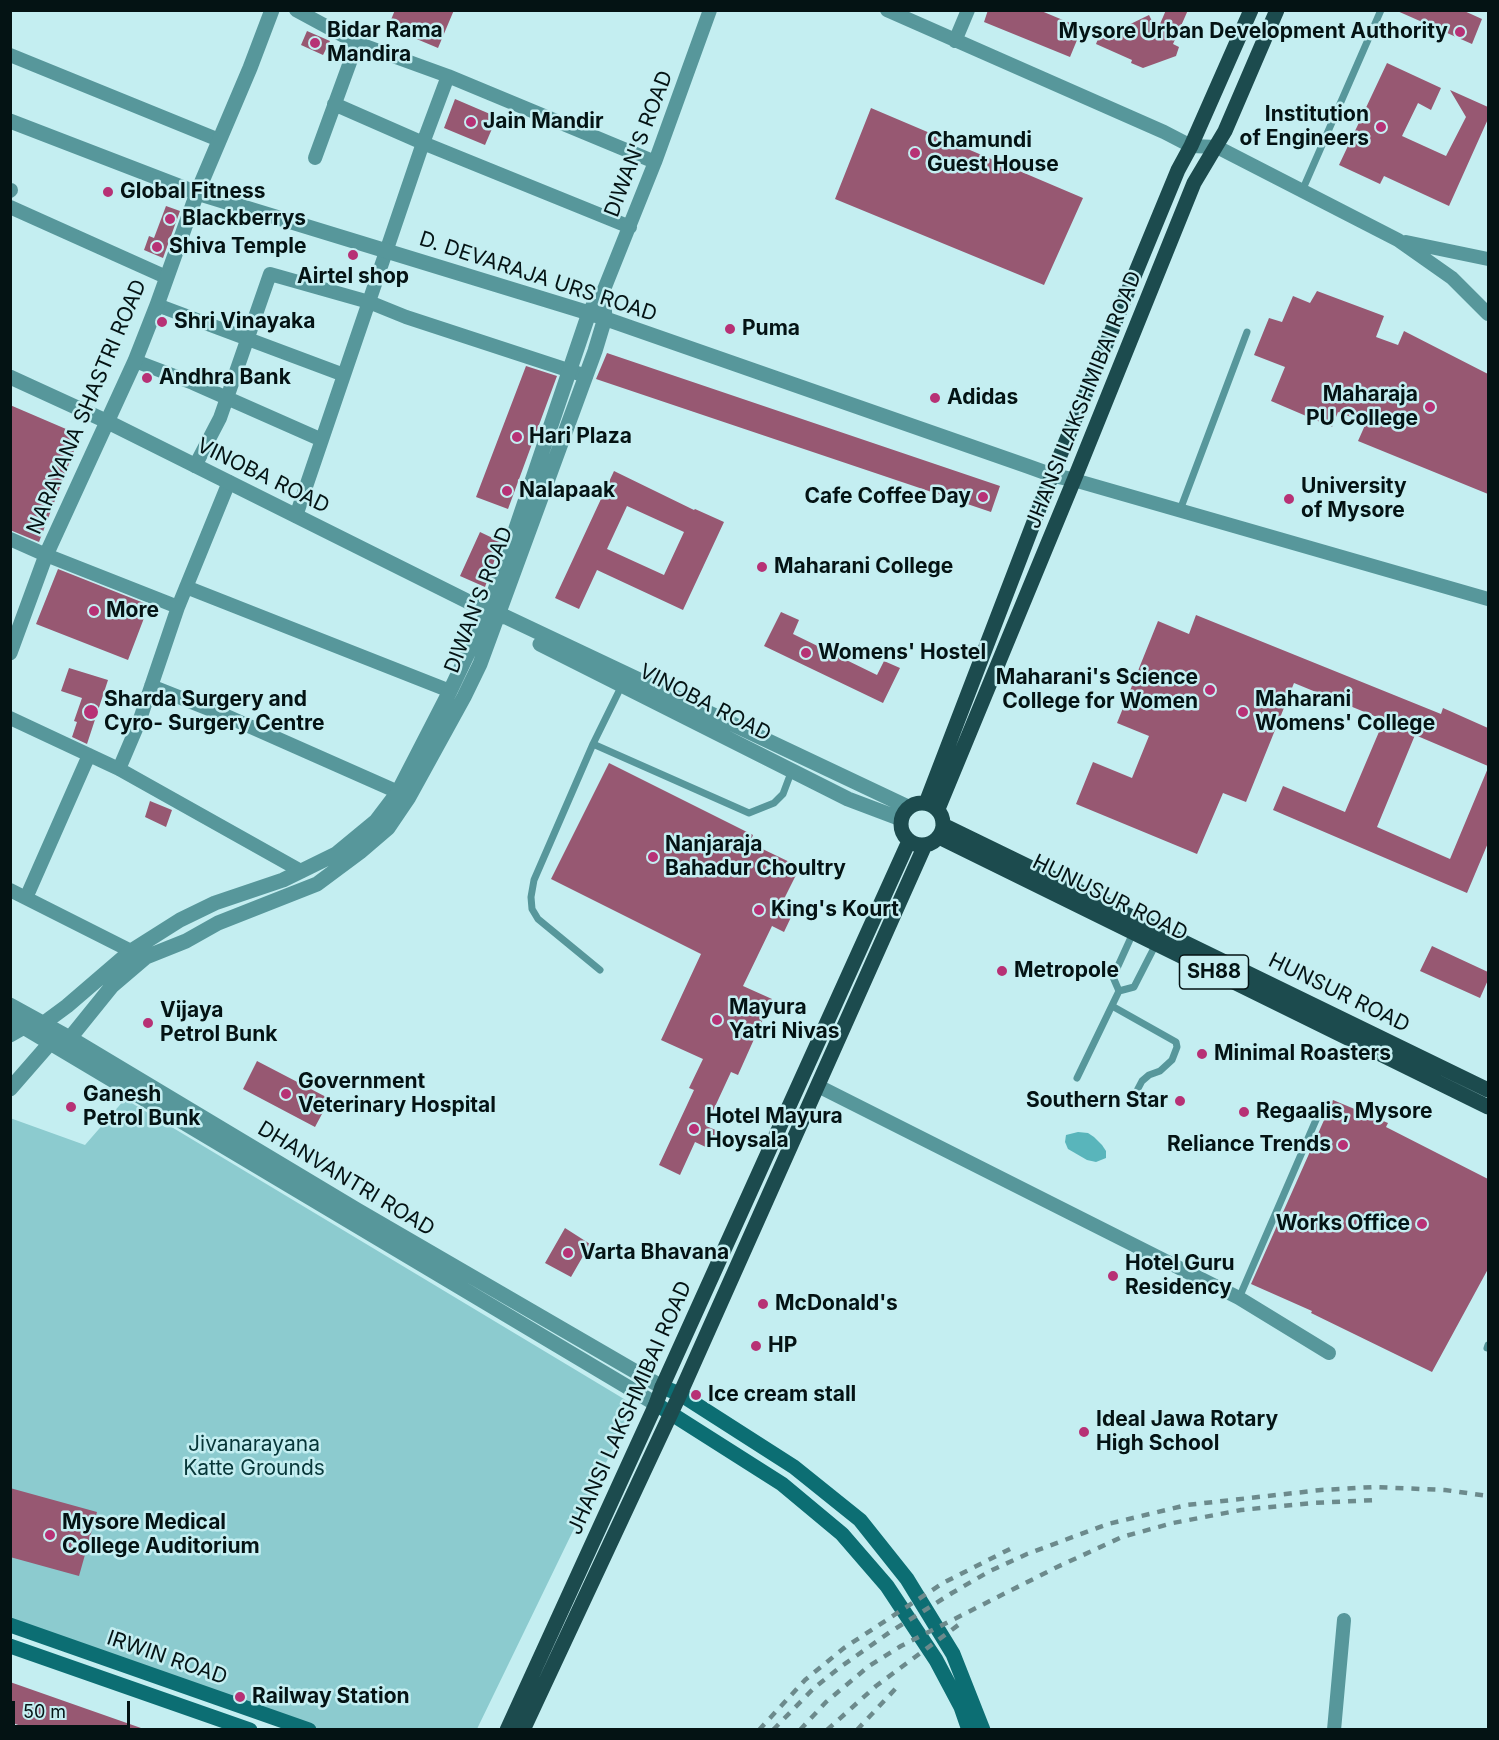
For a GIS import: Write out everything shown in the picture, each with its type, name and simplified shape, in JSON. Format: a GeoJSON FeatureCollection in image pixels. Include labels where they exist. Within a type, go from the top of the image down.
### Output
{"type":"FeatureCollection","features":[{"type":"Feature","properties":{"kind":"main road","name":"JHANSI LAKSHMIBAI ROAD"},"geometry":{"type":"LineString","coordinates":[[932,806],[1052,475],[1178,170],[1191,146],[1251,10]]}},
{"type":"Feature","properties":{"kind":"main road","name":"JHANSI LAKSHMIBAI ROAD"},"geometry":{"type":"LineString","coordinates":[[932,806],[1074,480],[1194,183],[1226,131],[1277,10]]}},
{"type":"Feature","properties":{"kind":"main road"},"geometry":{"type":"LineString","coordinates":[[918,802],[932,806],[942,815],[936,835],[915,844],[909,841],[901,829],[905,813],[918,802]]}},
{"type":"Feature","properties":{"kind":"main road","name":"JHANSI LAKSHMIBAI ROAD"},"geometry":{"type":"LineString","coordinates":[[523,1730],[680,1394],[818,1086],[936,835]]}},
{"type":"Feature","properties":{"kind":"main road","name":"HUNUSUR ROAD"},"geometry":{"type":"LineString","coordinates":[[936,835],[1488,1107]]}},
{"type":"Feature","properties":{"kind":"main road","name":"HUNSUR ROAD"},"geometry":{"type":"LineString","coordinates":[[936,835],[1488,1090]]}},
{"type":"Feature","properties":{"kind":"main road","name":"JHANSI LAKSHMIBAI ROAD"},"geometry":{"type":"LineString","coordinates":[[507,1730],[909,841]]}},
{"type":"Feature","properties":{"kind":"main road"},"geometry":{"type":"LineString","coordinates":[[662,1387],[680,1394],[794,1467],[860,1520],[907,1579],[953,1654],[983,1730]]}},
{"type":"Feature","properties":{"kind":"main road"},"geometry":{"type":"LineString","coordinates":[[656,1404],[782,1484],[842,1534],[888,1586],[936,1660],[961,1707],[969,1730]]}},
{"type":"Feature","properties":{"kind":"main road","name":"IRWIN ROAD"},"geometry":{"type":"LineString","coordinates":[[10,1625],[309,1730]]}},
{"type":"Feature","properties":{"kind":"main road","name":"IRWIN ROAD"},"geometry":{"type":"LineString","coordinates":[[10,1646],[250,1730]]}},
{"type":"Feature","properties":{"kind":"street","name":"NARAYANA SHASTRI ROAD"},"geometry":{"type":"LineString","coordinates":[[10,653],[46,555],[135,361],[197,193],[272,10]]}},
{"type":"Feature","properties":{"kind":"street"},"geometry":{"type":"LineString","coordinates":[[296,10],[357,43],[448,76],[656,162]]}},
{"type":"Feature","properties":{"kind":"street","name":"DIWAN'S ROAD"},"geometry":{"type":"LineString","coordinates":[[70,1038],[112,986],[146,957],[218,923],[317,884],[388,828],[409,797],[464,697],[494,630],[493,614],[586,376],[605,318],[603,292],[656,162],[710,10]]}},
{"type":"Feature","properties":{"kind":"street"},"geometry":{"type":"LineString","coordinates":[[887,10],[1191,146],[1216,147],[1398,240],[1452,278],[1488,314]]}},
{"type":"Feature","properties":{"kind":"street"},"geometry":{"type":"LineString","coordinates":[[955,41],[968,10]]}},
{"type":"Feature","properties":{"kind":"street"},"geometry":{"type":"LineString","coordinates":[[315,158],[357,43]]}},
{"type":"Feature","properties":{"kind":"street"},"geometry":{"type":"LineString","coordinates":[[10,55],[219,140]]}},
{"type":"Feature","properties":{"kind":"street"},"geometry":{"type":"LineString","coordinates":[[296,516],[448,76]]}},
{"type":"Feature","properties":{"kind":"street"},"geometry":{"type":"LineString","coordinates":[[334,104],[423,143],[630,227]]}},
{"type":"Feature","properties":{"kind":"street","name":"D. DEVARAJA URS ROAD"},"geometry":{"type":"LineString","coordinates":[[10,121],[197,193],[605,318],[1052,475],[1074,480]]}},
{"type":"Feature","properties":{"kind":"street"},"geometry":{"type":"LineString","coordinates":[[10,207],[166,277]]}},
{"type":"Feature","properties":{"kind":"street"},"geometry":{"type":"LineString","coordinates":[[1398,240],[1488,259]]}},
{"type":"Feature","properties":{"kind":"street"},"geometry":{"type":"LineString","coordinates":[[195,466],[220,418],[270,274],[369,302],[406,318],[586,376]]}},
{"type":"Feature","properties":{"kind":"street"},"geometry":{"type":"LineString","coordinates":[[10,1035],[24,1027],[44,1023],[131,951],[180,920],[215,903],[283,880],[336,854],[376,821],[398,792],[493,614],[569,371],[589,313],[603,292]]}},
{"type":"Feature","properties":{"kind":"street"},"geometry":{"type":"LineString","coordinates":[[157,305],[344,375]]}},
{"type":"Feature","properties":{"kind":"street"},"geometry":{"type":"LineString","coordinates":[[135,361],[322,440]]}},
{"type":"Feature","properties":{"kind":"street","name":"VINOBA ROAD"},"geometry":{"type":"LineString","coordinates":[[10,377],[905,813]]}},
{"type":"Feature","properties":{"kind":"street"},"geometry":{"type":"LineString","coordinates":[[1074,480],[1488,599]]}},
{"type":"Feature","properties":{"kind":"street"},"geometry":{"type":"LineString","coordinates":[[120,770],[178,607],[229,482]]}},
{"type":"Feature","properties":{"kind":"street"},"geometry":{"type":"LineString","coordinates":[[10,539],[178,607]]}},
{"type":"Feature","properties":{"kind":"street"},"geometry":{"type":"LineString","coordinates":[[186,587],[450,691]]}},
{"type":"Feature","properties":{"kind":"street","name":"VINOBA ROAD"},"geometry":{"type":"LineString","coordinates":[[493,614],[502,625],[848,799],[905,813]]}},
{"type":"Feature","properties":{"kind":"street"},"geometry":{"type":"LineString","coordinates":[[151,686],[224,715],[398,792]]}},
{"type":"Feature","properties":{"kind":"street"},"geometry":{"type":"LineString","coordinates":[[10,718],[120,770],[301,871]]}},
{"type":"Feature","properties":{"kind":"street"},"geometry":{"type":"LineString","coordinates":[[26,898],[89,755]]}},
{"type":"Feature","properties":{"kind":"street"},"geometry":{"type":"LineString","coordinates":[[10,890],[131,951]]}},
{"type":"Feature","properties":{"kind":"street","name":"DHANVANTRI ROAD"},"geometry":{"type":"LineString","coordinates":[[10,1005],[70,1038],[656,1404]]}},
{"type":"Feature","properties":{"kind":"street","name":"DHANVANTRI ROAD"},"geometry":{"type":"LineString","coordinates":[[10,1019],[354,1216],[662,1387]]}},
{"type":"Feature","properties":{"kind":"street"},"geometry":{"type":"LineString","coordinates":[[10,1089],[51,1042],[70,1038]]}},
{"type":"Feature","properties":{"kind":"street"},"geometry":{"type":"LineString","coordinates":[[818,1086],[1239,1298],[1329,1353]]}},
{"type":"Feature","properties":{"kind":"street"},"geometry":{"type":"LineString","coordinates":[[1334,1730],[1344,1620]]}},
{"type":"Feature","properties":{"kind":"lane"},"geometry":{"type":"LineString","coordinates":[[1302,191],[1381,10]]}},
{"type":"Feature","properties":{"kind":"lane"},"geometry":{"type":"LineString","coordinates":[[1180,510],[1248,332]]}},
{"type":"Feature","properties":{"kind":"lane"},"geometry":{"type":"LineString","coordinates":[[600,970],[538,919],[532,909],[531,897],[534,880],[592,744],[622,685]]}},
{"type":"Feature","properties":{"kind":"lane"},"geometry":{"type":"LineString","coordinates":[[592,744],[749,813],[774,802],[783,794],[792,770]]}},
{"type":"Feature","properties":{"kind":"lane"},"geometry":{"type":"LineString","coordinates":[[1077,1078],[1119,991],[1113,977],[1134,933]]}},
{"type":"Feature","properties":{"kind":"lane"},"geometry":{"type":"LineString","coordinates":[[1119,991],[1134,987],[1156,944]]}},
{"type":"Feature","properties":{"kind":"lane"},"geometry":{"type":"LineString","coordinates":[[1112,1006],[1176,1042],[1177,1047],[1172,1060],[1160,1071],[1142,1081],[1131,1102]]}},
{"type":"Feature","properties":{"kind":"lane"},"geometry":{"type":"LineString","coordinates":[[1239,1298],[1322,1106]]}},
{"type":"Feature","properties":{"kind":"green space","name":"Jivanarayana Katte Grounds"},"geometry":{"type":"Polygon","coordinates":[[[125,1099],[634,1405],[477,1729],[309,1729],[11,1628],[10,1118],[85,1145],[125,1099]]]}},
{"type":"Feature","properties":{"kind":"shaded area"},"geometry":{"type":"Polygon","coordinates":[[[1078,1132],[1088,1133],[1094,1137],[1106,1151],[1106,1158],[1096,1162],[1087,1160],[1068,1149],[1065,1142],[1066,1135],[1078,1132]]]}},
{"type":"Feature","properties":{"kind":"building"},"geometry":{"type":"Polygon","coordinates":[[[395,10],[454,10],[438,48],[388,27],[395,10]]]}},
{"type":"Feature","properties":{"kind":"building"},"geometry":{"type":"Polygon","coordinates":[[[988,10],[1039,10],[1082,28],[1070,57],[984,22],[988,10]]]}},
{"type":"Feature","properties":{"kind":"building"},"geometry":{"type":"Polygon","coordinates":[[[1166,10],[1188,10],[1173,44],[1179,47],[1176,56],[1143,68],[1131,63],[1132,60],[1096,44],[1103,26],[1116,31],[1149,15],[1157,31],[1166,10]]]}},
{"type":"Feature","properties":{"kind":"building","name":"Mysore Urban Development Authority"},"geometry":{"type":"Polygon","coordinates":[[[1395,10],[1462,10],[1482,19],[1472,44],[1395,10]]]}},
{"type":"Feature","properties":{"kind":"building","name":"Bidar Rama Mandira"},"geometry":{"type":"Polygon","coordinates":[[[307,31],[330,41],[323,55],[301,45],[307,31]]]}},
{"type":"Feature","properties":{"kind":"building","name":"Institution of Engineers"},"geometry":{"type":"Polygon","coordinates":[[[1387,63],[1441,88],[1431,110],[1418,103],[1402,136],[1446,156],[1466,117],[1450,90],[1488,107],[1488,119],[1449,206],[1384,176],[1380,184],[1339,165],[1387,63]]]}},
{"type":"Feature","properties":{"kind":"building","name":"Jain Mandir"},"geometry":{"type":"Polygon","coordinates":[[[455,99],[497,117],[485,145],[444,128],[455,99]]]}},
{"type":"Feature","properties":{"kind":"building","name":"Chamundi Guest House"},"geometry":{"type":"Polygon","coordinates":[[[871,108],[1083,198],[1044,285],[835,199],[871,108]]]}},
{"type":"Feature","properties":{"kind":"building"},"geometry":{"type":"Polygon","coordinates":[[[166,206],[180,211],[163,258],[144,250],[149,236],[154,238],[166,206]]]}},
{"type":"Feature","properties":{"kind":"building"},"geometry":{"type":"Polygon","coordinates":[[[1317,291],[1384,316],[1376,337],[1398,345],[1404,331],[1488,374],[1488,494],[1358,441],[1366,423],[1338,412],[1332,427],[1271,401],[1285,367],[1254,355],[1269,318],[1282,322],[1293,296],[1310,303],[1317,291]]]}},
{"type":"Feature","properties":{"kind":"building"},"geometry":{"type":"Polygon","coordinates":[[[607,353],[1000,486],[991,512],[596,379],[607,353]]]}},
{"type":"Feature","properties":{"kind":"building","name":"Hari Plaza"},"geometry":{"type":"Polygon","coordinates":[[[526,366],[557,376],[508,509],[476,497],[526,366]]]}},
{"type":"Feature","properties":{"kind":"building"},"geometry":{"type":"Polygon","coordinates":[[[10,405],[80,435],[39,542],[10,530],[10,405]]]}},
{"type":"Feature","properties":{"kind":"building"},"geometry":{"type":"Polygon","coordinates":[[[614,471],[724,522],[683,610],[597,570],[579,609],[555,598],[614,471]],[[627,506],[607,549],[664,575],[684,532],[627,506]]]}},
{"type":"Feature","properties":{"kind":"building"},"geometry":{"type":"Polygon","coordinates":[[[480,532],[501,542],[485,587],[460,576],[480,532]]]}},
{"type":"Feature","properties":{"kind":"building","name":"More"},"geometry":{"type":"Polygon","coordinates":[[[58,569],[149,605],[128,660],[36,624],[58,569]]]}},
{"type":"Feature","properties":{"kind":"building","name":"Womens' Hostel"},"geometry":{"type":"Polygon","coordinates":[[[781,612],[799,620],[793,634],[877,675],[884,661],[900,668],[883,703],[764,646],[781,612]]]}},
{"type":"Feature","properties":{"kind":"building"},"geometry":{"type":"Polygon","coordinates":[[[1196,615],[1441,714],[1443,708],[1488,728],[1488,766],[1415,735],[1377,827],[1450,859],[1488,768],[1488,843],[1467,893],[1273,810],[1283,786],[1345,812],[1384,720],[1294,683],[1246,802],[1223,793],[1197,854],[1076,804],[1093,762],[1132,778],[1149,736],[1117,723],[1158,621],[1189,634],[1196,615]]]}},
{"type":"Feature","properties":{"kind":"building"},"geometry":{"type":"Polygon","coordinates":[[[69,668],[108,680],[87,744],[72,737],[77,722],[74,721],[82,698],[61,691],[69,668]]]}},
{"type":"Feature","properties":{"kind":"building"},"geometry":{"type":"Polygon","coordinates":[[[609,763],[753,835],[750,843],[800,867],[780,907],[793,913],[784,932],[772,926],[743,986],[772,999],[738,1075],[731,1072],[706,1126],[718,1131],[710,1149],[695,1142],[680,1175],[659,1165],[694,1090],[689,1088],[703,1059],[661,1040],[701,954],[551,879],[609,763]]]}},
{"type":"Feature","properties":{"kind":"building"},"geometry":{"type":"Polygon","coordinates":[[[150,801],[172,810],[166,827],[145,817],[150,801]]]}},
{"type":"Feature","properties":{"kind":"building"},"geometry":{"type":"Polygon","coordinates":[[[1432,946],[1488,972],[1488,980],[1480,998],[1420,971],[1432,946]]]}},
{"type":"Feature","properties":{"kind":"building","name":"Government Veterinary Hospital"},"geometry":{"type":"Polygon","coordinates":[[[257,1061],[330,1099],[315,1127],[243,1089],[257,1061]]]}},
{"type":"Feature","properties":{"kind":"building","name":"Works Office"},"geometry":{"type":"Polygon","coordinates":[[[1333,1100],[1388,1123],[1386,1127],[1488,1179],[1488,1269],[1432,1372],[1311,1313],[1312,1311],[1251,1284],[1333,1100]]]}},
{"type":"Feature","properties":{"kind":"building","name":"Varta Bhavana"},"geometry":{"type":"Polygon","coordinates":[[[565,1228],[590,1244],[571,1277],[545,1263],[565,1228]]]}},
{"type":"Feature","properties":{"kind":"building","name":"Mysore Medical College Auditorium"},"geometry":{"type":"Polygon","coordinates":[[[10,1488],[97,1512],[79,1576],[10,1557],[10,1488]]]}},
{"type":"Feature","properties":{"kind":"building"},"geometry":{"type":"Polygon","coordinates":[[[10,1682],[141,1728],[141,1730],[32,1730],[10,1722],[10,1682]]]}},
{"type":"Feature","properties":{"kind":"railway"},"geometry":{"type":"LineString","coordinates":[[773,1730],[814,1688],[839,1668],[952,1593],[990,1571],[1027,1554],[1108,1524],[1187,1505],[1321,1490],[1374,1487],[1445,1490],[1488,1496]]}},
{"type":"Feature","properties":{"kind":"railway"},"geometry":{"type":"LineString","coordinates":[[800,1730],[826,1702],[869,1666],[901,1646],[1055,1568],[1122,1537],[1173,1523],[1241,1510],[1377,1500]]}},
{"type":"Feature","properties":{"kind":"railway"},"geometry":{"type":"LineString","coordinates":[[759,1730],[805,1680],[844,1648],[943,1583],[1012,1548]]}},
{"type":"Feature","properties":{"kind":"railway"},"geometry":{"type":"LineString","coordinates":[[827,1730],[876,1686],[961,1623]]}},
{"type":"Feature","properties":{"kind":"railway"},"geometry":{"type":"LineString","coordinates":[[857,1730],[898,1686]]}},
{"type":"Feature","properties":{"kind":"place","name":"Mysore Urban Development Authority"},"geometry":{"type":"Point","coordinates":[1460,32]}},
{"type":"Feature","properties":{"kind":"place","name":"Bidar Rama Mandira"},"geometry":{"type":"Point","coordinates":[315,43]}},
{"type":"Feature","properties":{"kind":"place","name":"Jain Mandir"},"geometry":{"type":"Point","coordinates":[471,122]}},
{"type":"Feature","properties":{"kind":"place","name":"Institution of Engineers"},"geometry":{"type":"Point","coordinates":[1381,127]}},
{"type":"Feature","properties":{"kind":"place","name":"Chamundi Guest House"},"geometry":{"type":"Point","coordinates":[915,153]}},
{"type":"Feature","properties":{"kind":"place","name":"Global Fitness"},"geometry":{"type":"Point","coordinates":[108,192]}},
{"type":"Feature","properties":{"kind":"place","name":"Blackberrys"},"geometry":{"type":"Point","coordinates":[170,219]}},
{"type":"Feature","properties":{"kind":"place","name":"Shiva Temple"},"geometry":{"type":"Point","coordinates":[157,247]}},
{"type":"Feature","properties":{"kind":"place","name":"Airtel shop"},"geometry":{"type":"Point","coordinates":[353,255]}},
{"type":"Feature","properties":{"kind":"place","name":"Shri Vinayaka"},"geometry":{"type":"Point","coordinates":[162,322]}},
{"type":"Feature","properties":{"kind":"place","name":"Puma"},"geometry":{"type":"Point","coordinates":[730,329]}},
{"type":"Feature","properties":{"kind":"place","name":"Andhra Bank"},"geometry":{"type":"Point","coordinates":[147,378]}},
{"type":"Feature","properties":{"kind":"place","name":"Adidas"},"geometry":{"type":"Point","coordinates":[935,398]}},
{"type":"Feature","properties":{"kind":"place","name":"Maharaja PU College"},"geometry":{"type":"Point","coordinates":[1430,407]}},
{"type":"Feature","properties":{"kind":"place","name":"Hari Plaza"},"geometry":{"type":"Point","coordinates":[517,437]}},
{"type":"Feature","properties":{"kind":"place","name":"Nalapaak"},"geometry":{"type":"Point","coordinates":[507,491]}},
{"type":"Feature","properties":{"kind":"place","name":"Cafe Coffee Day"},"geometry":{"type":"Point","coordinates":[983,497]}},
{"type":"Feature","properties":{"kind":"place","name":"University of Mysore"},"geometry":{"type":"Point","coordinates":[1289,499]}},
{"type":"Feature","properties":{"kind":"place","name":"Maharani College"},"geometry":{"type":"Point","coordinates":[762,567]}},
{"type":"Feature","properties":{"kind":"place","name":"More"},"geometry":{"type":"Point","coordinates":[94,611]}},
{"type":"Feature","properties":{"kind":"place","name":"Womens' Hostel"},"geometry":{"type":"Point","coordinates":[806,653]}},
{"type":"Feature","properties":{"kind":"place","name":"Maharani's Science College for Women"},"geometry":{"type":"Point","coordinates":[1210,690]}},
{"type":"Feature","properties":{"kind":"place","name":"Sharda Surgery and Cyro- Surgery Centre"},"geometry":{"type":"Point","coordinates":[91,712]}},
{"type":"Feature","properties":{"kind":"place","name":"Maharani Womens' College"},"geometry":{"type":"Point","coordinates":[1243,712]}},
{"type":"Feature","properties":{"kind":"place","name":"Nanjaraja Bahadur Choultry"},"geometry":{"type":"Point","coordinates":[653,857]}},
{"type":"Feature","properties":{"kind":"place","name":"King's Kourt"},"geometry":{"type":"Point","coordinates":[759,910]}},
{"type":"Feature","properties":{"kind":"place","name":"Metropole"},"geometry":{"type":"Point","coordinates":[1002,971]}},
{"type":"Feature","properties":{"kind":"place","name":"Mayura Yatri Nivas"},"geometry":{"type":"Point","coordinates":[717,1020]}},
{"type":"Feature","properties":{"kind":"place","name":"Vijaya Petrol Bunk"},"geometry":{"type":"Point","coordinates":[148,1023]}},
{"type":"Feature","properties":{"kind":"place","name":"Minimal Roasters"},"geometry":{"type":"Point","coordinates":[1202,1054]}},
{"type":"Feature","properties":{"kind":"place","name":"Government Veterinary Hospital"},"geometry":{"type":"Point","coordinates":[286,1094]}},
{"type":"Feature","properties":{"kind":"place","name":"Southern Star"},"geometry":{"type":"Point","coordinates":[1180,1101]}},
{"type":"Feature","properties":{"kind":"place","name":"Ganesh Petrol Bunk"},"geometry":{"type":"Point","coordinates":[71,1107]}},
{"type":"Feature","properties":{"kind":"place","name":"Regaalis, Mysore"},"geometry":{"type":"Point","coordinates":[1244,1112]}},
{"type":"Feature","properties":{"kind":"place","name":"Hotel Mayura Hoysala"},"geometry":{"type":"Point","coordinates":[694,1129]}},
{"type":"Feature","properties":{"kind":"place","name":"Reliance Trends"},"geometry":{"type":"Point","coordinates":[1343,1145]}},
{"type":"Feature","properties":{"kind":"place","name":"Works Office"},"geometry":{"type":"Point","coordinates":[1422,1224]}},
{"type":"Feature","properties":{"kind":"place","name":"Varta Bhavana"},"geometry":{"type":"Point","coordinates":[568,1253]}},
{"type":"Feature","properties":{"kind":"place","name":"Hotel Guru Residency"},"geometry":{"type":"Point","coordinates":[1113,1276]}},
{"type":"Feature","properties":{"kind":"place","name":"McDonald's"},"geometry":{"type":"Point","coordinates":[763,1304]}},
{"type":"Feature","properties":{"kind":"place","name":"HP"},"geometry":{"type":"Point","coordinates":[756,1346]}},
{"type":"Feature","properties":{"kind":"place","name":"Ice cream stall"},"geometry":{"type":"Point","coordinates":[696,1395]}},
{"type":"Feature","properties":{"kind":"place","name":"Ideal Jawa Rotary High School"},"geometry":{"type":"Point","coordinates":[1084,1432]}},
{"type":"Feature","properties":{"kind":"place","name":"Mysore Medical College Auditorium"},"geometry":{"type":"Point","coordinates":[50,1535]}},
{"type":"Feature","properties":{"kind":"place","name":"Railway Station"},"geometry":{"type":"Point","coordinates":[240,1697]}}]}
